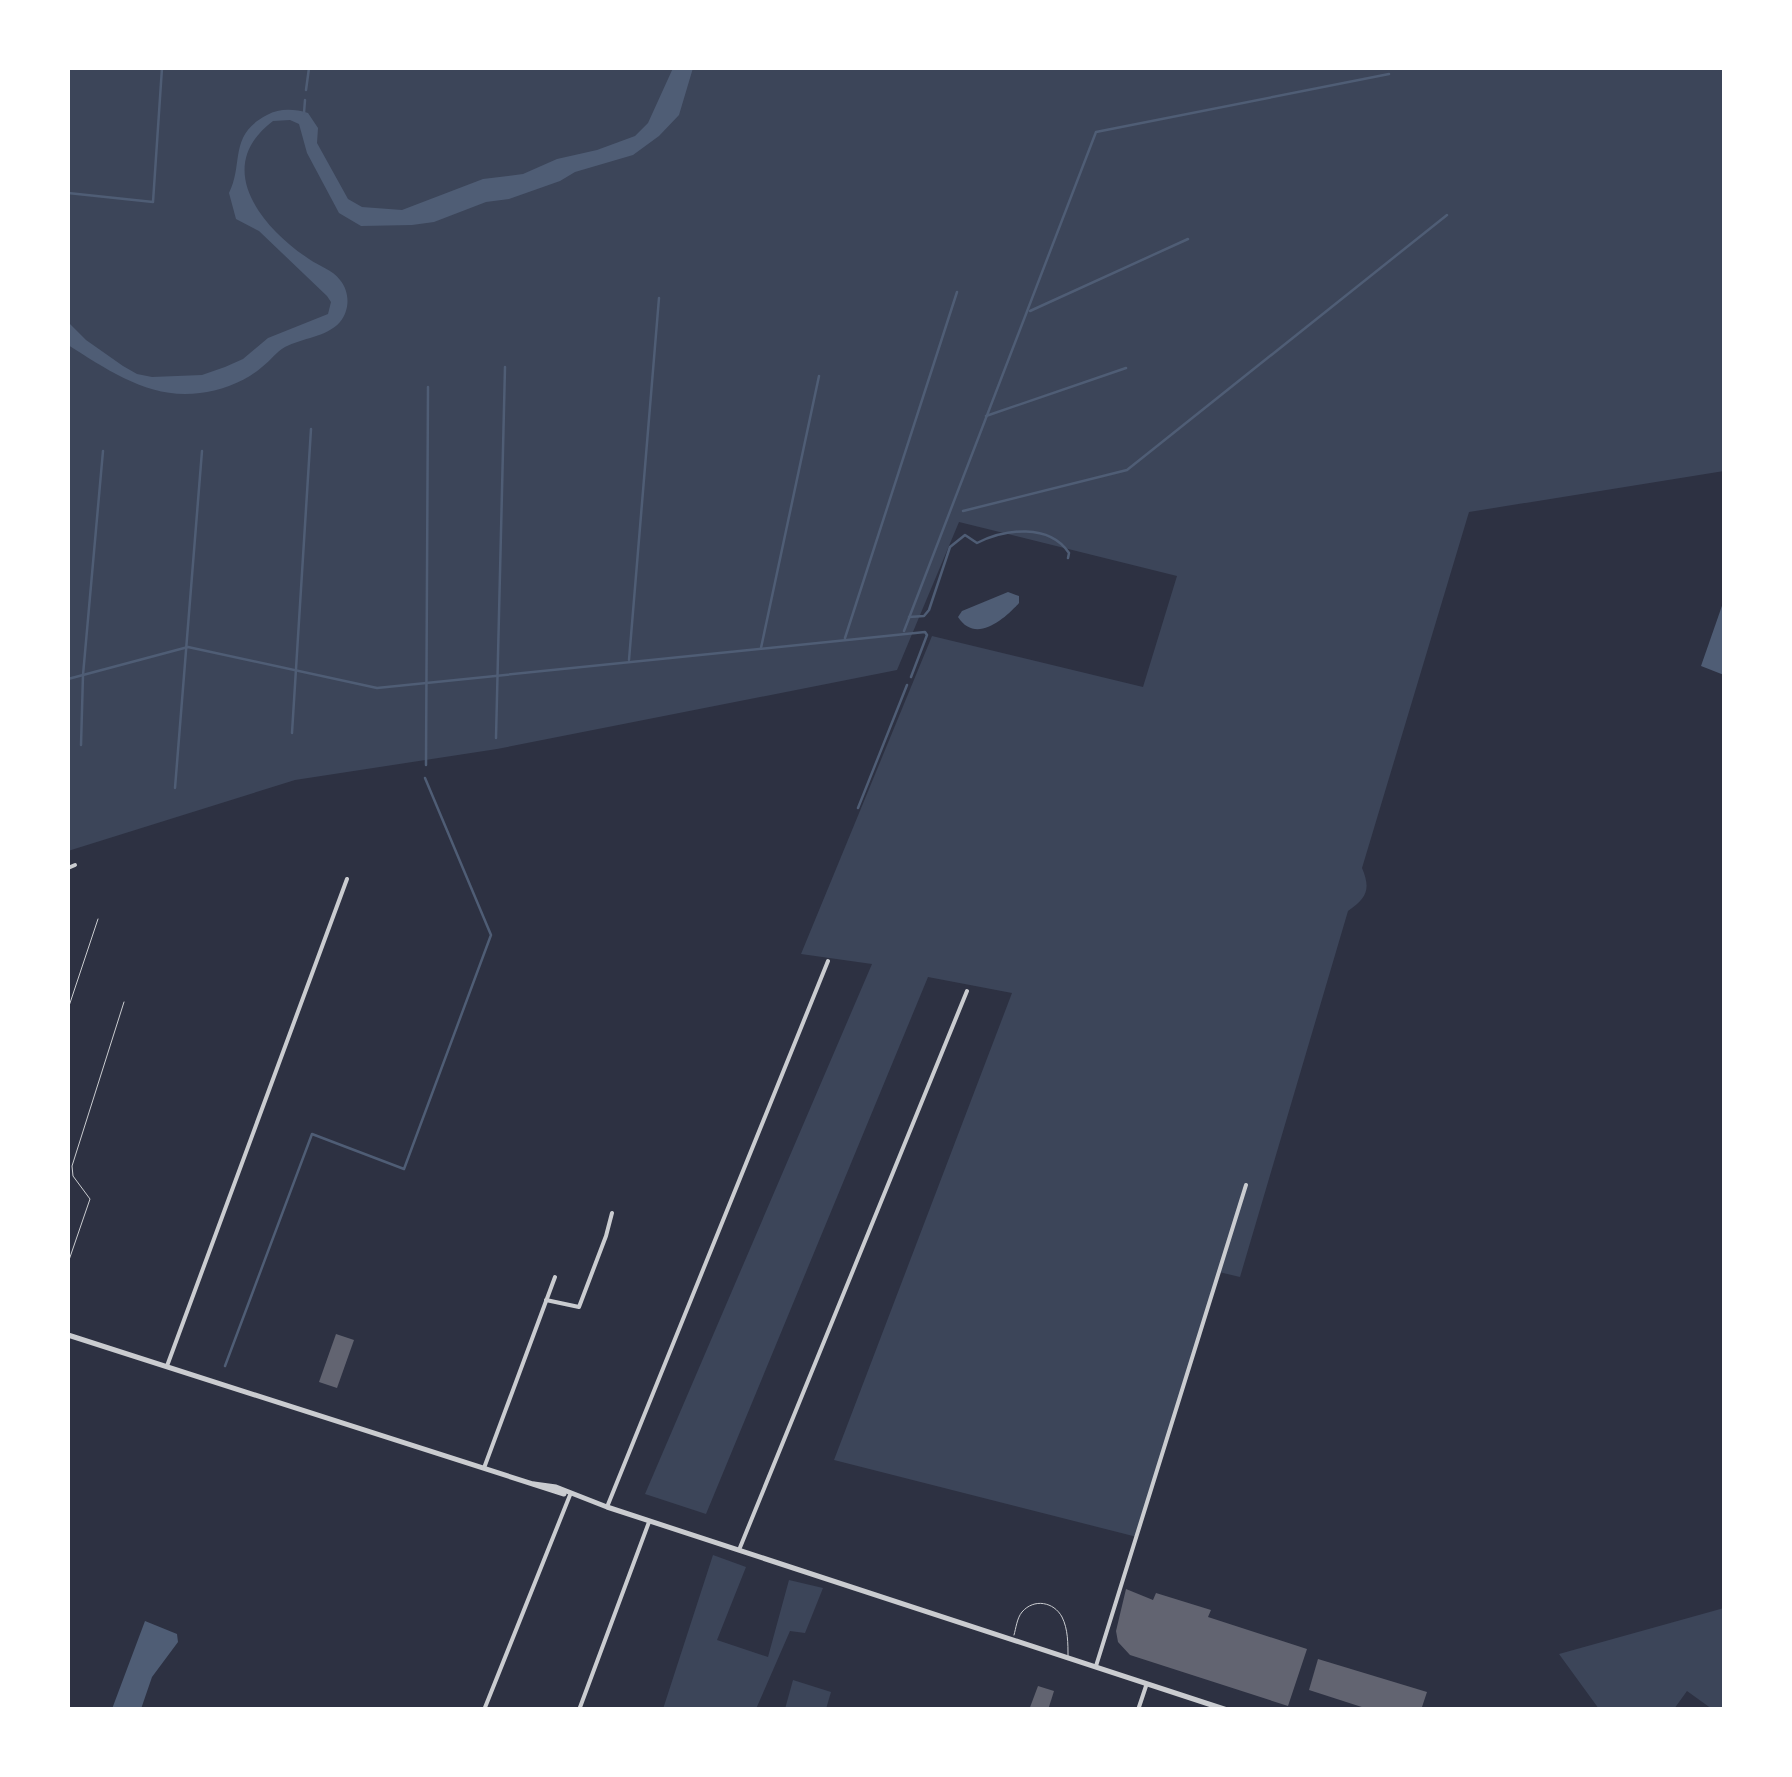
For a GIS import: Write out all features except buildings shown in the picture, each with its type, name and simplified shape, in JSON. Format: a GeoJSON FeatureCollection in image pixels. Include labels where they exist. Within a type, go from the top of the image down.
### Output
{"type":"FeatureCollection","features":[{"type":"Feature","properties":{"kind":"street"},"geometry":{"type":"LineString","coordinates":[[68,868],[75,866]]}},
{"type":"Feature","properties":{"kind":"street"},"geometry":{"type":"LineString","coordinates":[[167,1366],[347,879]]}},
{"type":"Feature","properties":{"kind":"street"},"geometry":{"type":"LineString","coordinates":[[607,1507],[828,961]]}},
{"type":"Feature","properties":{"kind":"street"},"geometry":{"type":"LineString","coordinates":[[739,1550],[968,992]]}},
{"type":"Feature","properties":{"kind":"street"},"geometry":{"type":"LineString","coordinates":[[1096,1666],[1246,1184]]}},
{"type":"Feature","properties":{"kind":"street"},"geometry":{"type":"LineString","coordinates":[[546,1300],[579,1307],[612,1213]]}},
{"type":"Feature","properties":{"kind":"street"},"geometry":{"type":"LineString","coordinates":[[484,1468],[555,1276]]}},
{"type":"Feature","properties":{"kind":"street"},"geometry":{"type":"LineString","coordinates":[[68,1335],[1227,1710]]}},
{"type":"Feature","properties":{"kind":"street"},"geometry":{"type":"LineString","coordinates":[[484,1710],[570,1495]]}},
{"type":"Feature","properties":{"kind":"street"},"geometry":{"type":"LineString","coordinates":[[579,1710],[650,1521]]}},
{"type":"Feature","properties":{"kind":"street"},"geometry":{"type":"LineString","coordinates":[[1138,1710],[1147,1683]]}},
{"type":"Feature","properties":{"kind":"lane"},"geometry":{"type":"LineString","coordinates":[[68,1009],[98,918]]}},
{"type":"Feature","properties":{"kind":"lane"},"geometry":{"type":"LineString","coordinates":[[68,1263],[90,1199],[73,1176],[72,1166],[124,1002]]}},
{"type":"Feature","properties":{"kind":"lane"},"geometry":{"type":"LineString","coordinates":[[1013,1638],[1020,1614],[1046,1603],[1064,1620],[1068,1657]]}},
{"type":"Feature","properties":{"kind":"shaded area"},"geometry":{"type":"Polygon","coordinates":[[[68,68],[1724,68],[1724,471],[1469,512],[1362,868],[1365,893],[1348,911],[1240,1277],[1219,1272],[1137,1537],[834,1460],[1012,993],[928,977],[706,1514],[645,1494],[872,964],[801,954],[932,636],[1143,687],[1177,576],[959,522],[897,670],[497,749],[295,780],[68,851],[68,68]]]}},
{"type":"Feature","properties":{"kind":"shaded area"},"geometry":{"type":"Polygon","coordinates":[[[673,68],[693,68],[679,115],[633,155],[575,172],[509,199],[486,202],[434,222],[412,225],[361,226],[339,213],[307,153],[299,124],[273,121],[255,139],[246,157],[250,195],[260,213],[291,246],[340,280],[348,301],[340,322],[321,334],[285,347],[241,381],[200,393],[164,392],[130,381],[68,345],[68,322],[86,340],[137,374],[202,375],[243,359],[268,338],[328,314],[331,302],[327,296],[259,231],[236,219],[229,193],[242,141],[255,123],[272,113],[308,113],[318,128],[317,143],[348,199],[362,207],[402,210],[483,179],[523,174],[557,159],[635,136],[648,123],[673,68]]]}},
{"type":"Feature","properties":{"kind":"shaded area"},"geometry":{"type":"Polygon","coordinates":[[[1008,592],[1019,596],[1019,603],[989,626],[973,629],[958,617],[962,611],[1008,592]]]}},
{"type":"Feature","properties":{"kind":"shaded area"},"geometry":{"type":"Polygon","coordinates":[[[1724,600],[1724,675],[1701,666],[1724,600]]]}},
{"type":"Feature","properties":{"kind":"shaded area"},"geometry":{"type":"Polygon","coordinates":[[[713,1555],[746,1567],[717,1640],[768,1657],[789,1580],[823,1588],[805,1633],[790,1631],[756,1709],[663,1709],[713,1555]]]}},
{"type":"Feature","properties":{"kind":"shaded area"},"geometry":{"type":"Polygon","coordinates":[[[1724,1608],[1724,1709],[1712,1709],[1687,1691],[1674,1709],[1599,1709],[1559,1654],[1724,1608]]]}},
{"type":"Feature","properties":{"kind":"shaded area"},"geometry":{"type":"Polygon","coordinates":[[[145,1621],[177,1634],[178,1642],[152,1677],[141,1709],[112,1709],[145,1621]]]}},
{"type":"Feature","properties":{"kind":"shaded area"},"geometry":{"type":"Polygon","coordinates":[[[793,1680],[831,1692],[826,1709],[785,1709],[793,1680]]]}},
{"type":"Feature","properties":{"kind":"waterway"},"geometry":{"type":"LineString","coordinates":[[68,193],[153,202],[162,68]]}},
{"type":"Feature","properties":{"kind":"waterway"},"geometry":{"type":"LineString","coordinates":[[306,90],[309,68]]}},
{"type":"Feature","properties":{"kind":"waterway"},"geometry":{"type":"LineString","coordinates":[[904,631],[1096,132],[1389,74]]}},
{"type":"Feature","properties":{"kind":"waterway"},"geometry":{"type":"LineString","coordinates":[[304,113],[305,100]]}},
{"type":"Feature","properties":{"kind":"waterway"},"geometry":{"type":"LineString","coordinates":[[963,511],[1127,470],[1447,215]]}},
{"type":"Feature","properties":{"kind":"waterway"},"geometry":{"type":"LineString","coordinates":[[1030,311],[1188,239]]}},
{"type":"Feature","properties":{"kind":"waterway"},"geometry":{"type":"LineString","coordinates":[[845,638],[957,292]]}},
{"type":"Feature","properties":{"kind":"waterway"},"geometry":{"type":"LineString","coordinates":[[629,660],[659,298]]}},
{"type":"Feature","properties":{"kind":"waterway"},"geometry":{"type":"LineString","coordinates":[[496,738],[505,367]]}},
{"type":"Feature","properties":{"kind":"waterway"},"geometry":{"type":"LineString","coordinates":[[986,416],[1126,368]]}},
{"type":"Feature","properties":{"kind":"waterway"},"geometry":{"type":"LineString","coordinates":[[761,648],[819,376]]}},
{"type":"Feature","properties":{"kind":"waterway"},"geometry":{"type":"LineString","coordinates":[[426,765],[428,387]]}},
{"type":"Feature","properties":{"kind":"waterway"},"geometry":{"type":"LineString","coordinates":[[292,733],[311,429]]}},
{"type":"Feature","properties":{"kind":"waterway"},"geometry":{"type":"LineString","coordinates":[[81,745],[83,675],[103,451]]}},
{"type":"Feature","properties":{"kind":"waterway"},"geometry":{"type":"LineString","coordinates":[[175,788],[202,451]]}},
{"type":"Feature","properties":{"kind":"waterway"},"geometry":{"type":"LineString","coordinates":[[909,617],[924,616],[929,610],[950,547],[965,535],[977,543],[1000,534],[1038,533],[1060,543],[1069,553],[1068,558]]}},
{"type":"Feature","properties":{"kind":"waterway"},"geometry":{"type":"LineString","coordinates":[[68,679],[188,647],[377,688],[925,632],[911,677]]}},
{"type":"Feature","properties":{"kind":"waterway"},"geometry":{"type":"LineString","coordinates":[[858,808],[907,685]]}},
{"type":"Feature","properties":{"kind":"waterway"},"geometry":{"type":"LineString","coordinates":[[225,1366],[312,1134],[404,1169],[491,935],[425,778]]}}]}
